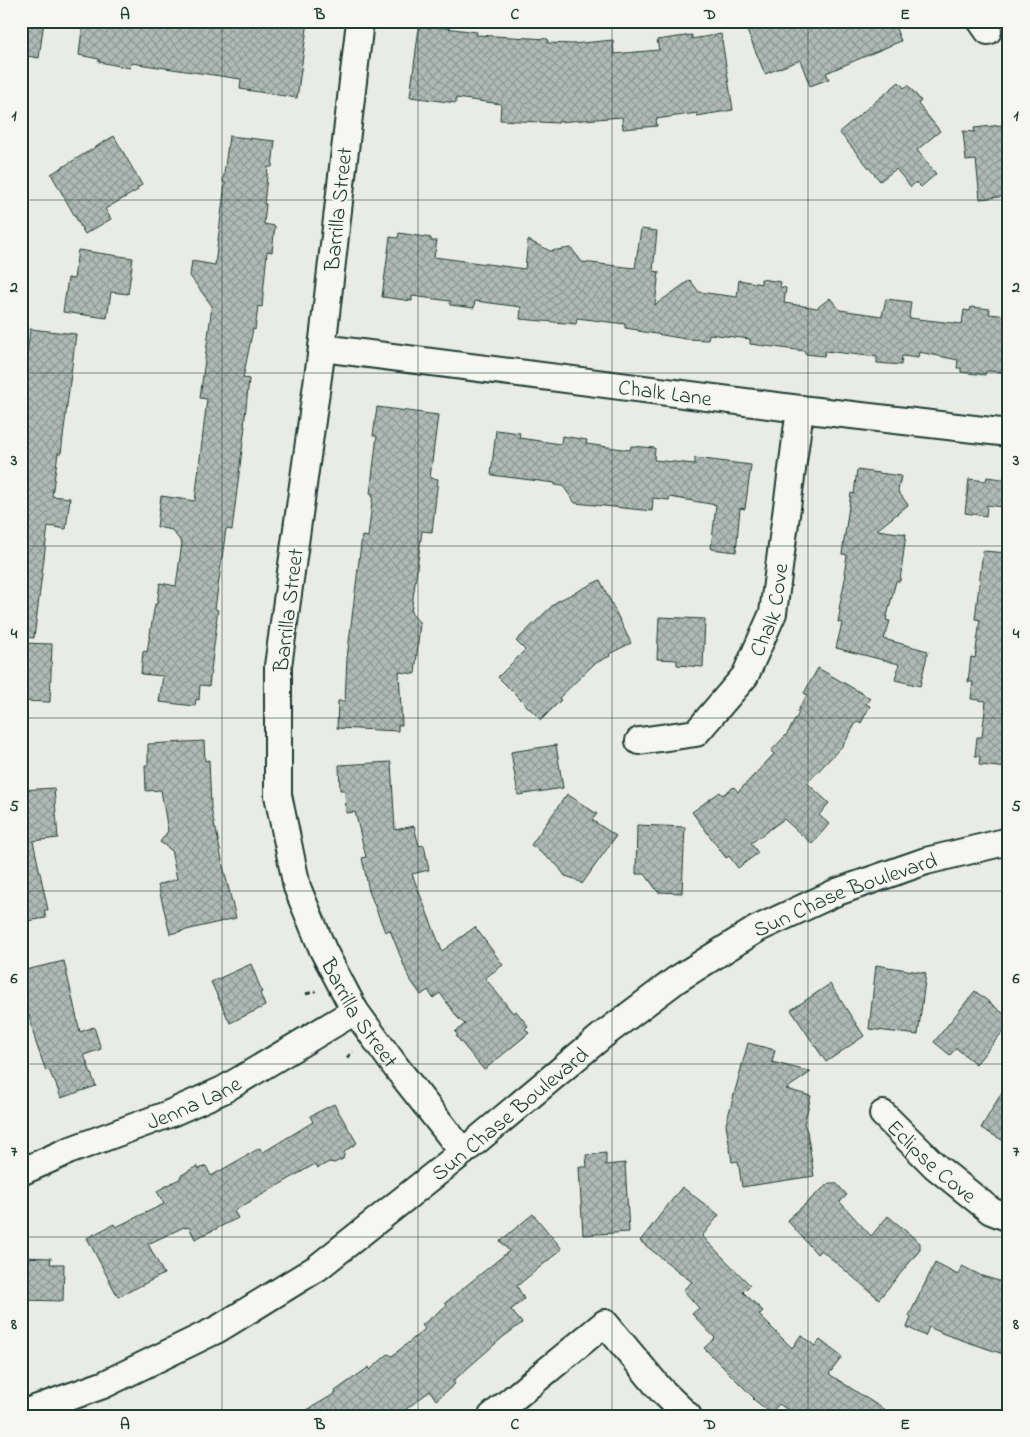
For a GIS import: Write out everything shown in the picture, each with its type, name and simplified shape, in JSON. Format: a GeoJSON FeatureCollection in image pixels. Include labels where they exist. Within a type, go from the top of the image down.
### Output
{"type":"FeatureCollection","features":[{"type":"Feature","properties":{"kind":"street","name":"Barrilla Street"},"geometry":{"type":"LineString","coordinates":[[360,21],[322,348],[278,666],[278,795],[297,887],[322,950],[355,1011],[396,1068],[463,1152]]}},
{"type":"Feature","properties":{"kind":"street","name":"Chalk Lane"},"geometry":{"type":"LineString","coordinates":[[322,348],[800,409],[1009,433]]}},
{"type":"Feature","properties":{"kind":"street","name":"Chalk Cove"},"geometry":{"type":"LineString","coordinates":[[639,741],[696,733],[745,676],[773,613],[800,409]]}},
{"type":"Feature","properties":{"kind":"street","name":"Sun Chase Boulevard"},"geometry":{"type":"LineString","coordinates":[[21,1414],[103,1386],[218,1329],[317,1268],[463,1152],[603,1036],[676,980],[757,929],[837,892],[926,861],[1009,841]]}},
{"type":"Feature","properties":{"kind":"street","name":"Jenna Lane"},"geometry":{"type":"LineString","coordinates":[[21,1172],[68,1151],[168,1114],[223,1090],[355,1011]]}},
{"type":"Feature","properties":{"kind":"street","name":"Eclipse Cove"},"geometry":{"type":"LineString","coordinates":[[883,1114],[935,1166],[991,1211],[1009,1218]]}},
{"type":"Feature","properties":{"kind":"street"},"geometry":{"type":"LineString","coordinates":[[492,1416],[605,1323],[660,1389],[688,1416]]}},
{"type":"Feature","properties":{"kind":"path"},"geometry":{"type":"LineString","coordinates":[[306,994],[314,992]]}},
{"type":"Feature","properties":{"kind":"path"},"geometry":{"type":"LineString","coordinates":[[347,1058],[352,1052]]}},
{"type":"Feature","properties":{"kind":"building"},"geometry":{"type":"Polygon","coordinates":[[[21,21],[44,21],[39,58],[21,55],[21,21]]]}},
{"type":"Feature","properties":{"kind":"building"},"geometry":{"type":"Polygon","coordinates":[[[83,21],[308,21],[297,98],[240,89],[241,79],[131,63],[130,68],[99,62],[99,59],[79,55],[83,21]]]}},
{"type":"Feature","properties":{"kind":"building"},"geometry":{"type":"Polygon","coordinates":[[[743,21],[893,21],[901,41],[826,73],[829,79],[810,86],[800,60],[765,74],[743,21]]]}},
{"type":"Feature","properties":{"kind":"building"},"geometry":{"type":"Polygon","coordinates":[[[429,26],[477,32],[476,35],[548,39],[548,43],[572,44],[613,40],[614,54],[659,50],[657,40],[692,35],[692,39],[721,34],[733,110],[697,116],[697,113],[656,119],[657,126],[623,129],[622,117],[558,123],[500,120],[501,104],[456,98],[456,103],[410,97],[419,27],[429,28],[429,26]]]}},
{"type":"Feature","properties":{"kind":"building"},"geometry":{"type":"Polygon","coordinates":[[[899,82],[904,88],[908,85],[921,101],[918,104],[940,131],[917,150],[936,174],[921,187],[916,182],[911,187],[896,169],[880,181],[839,132],[899,82]]]}},
{"type":"Feature","properties":{"kind":"building"},"geometry":{"type":"Polygon","coordinates":[[[1002,125],[1002,128],[1009,127],[1009,196],[980,199],[976,160],[966,161],[963,131],[975,132],[974,128],[1002,125]]]}},
{"type":"Feature","properties":{"kind":"building"},"geometry":{"type":"Polygon","coordinates":[[[114,136],[142,185],[137,188],[138,190],[105,209],[111,219],[85,234],[51,174],[114,136]]]}},
{"type":"Feature","properties":{"kind":"building"},"geometry":{"type":"Polygon","coordinates":[[[229,136],[275,141],[272,167],[268,167],[264,224],[275,226],[272,252],[267,251],[262,307],[258,306],[255,330],[253,329],[243,378],[249,379],[245,426],[232,530],[226,529],[215,609],[218,610],[209,686],[200,685],[199,700],[196,699],[195,706],[159,702],[163,676],[141,674],[143,651],[147,652],[160,583],[176,586],[182,543],[172,530],[157,527],[161,496],[195,501],[207,399],[200,398],[212,306],[190,276],[192,261],[215,265],[229,136]]]}},
{"type":"Feature","properties":{"kind":"building"},"geometry":{"type":"Polygon","coordinates":[[[641,229],[657,231],[653,271],[659,272],[655,305],[690,280],[699,292],[737,297],[739,280],[761,284],[761,279],[781,282],[780,287],[786,288],[784,303],[817,308],[830,298],[840,310],[882,316],[886,299],[911,302],[909,318],[962,324],[964,310],[970,311],[971,307],[990,309],[989,314],[1009,316],[1003,372],[986,371],[985,375],[961,372],[961,368],[957,368],[958,360],[919,352],[918,358],[902,356],[901,365],[877,363],[877,357],[825,351],[824,356],[805,354],[805,351],[750,344],[750,339],[709,334],[708,340],[686,339],[625,328],[625,324],[577,318],[576,324],[520,319],[521,307],[475,301],[474,308],[450,305],[450,301],[412,296],[412,301],[382,297],[390,237],[398,238],[399,233],[431,238],[431,241],[437,241],[434,257],[525,269],[528,240],[550,251],[571,248],[582,262],[635,268],[641,229]]]}},
{"type":"Feature","properties":{"kind":"building"},"geometry":{"type":"Polygon","coordinates":[[[78,250],[133,258],[128,294],[111,292],[107,318],[63,312],[68,278],[74,279],[78,250]]]}},
{"type":"Feature","properties":{"kind":"building"},"geometry":{"type":"Polygon","coordinates":[[[30,329],[76,334],[61,453],[58,453],[52,496],[70,498],[66,529],[48,526],[34,638],[21,637],[21,408],[30,329]]]}},
{"type":"Feature","properties":{"kind":"building"},"geometry":{"type":"Polygon","coordinates":[[[377,407],[438,415],[430,478],[438,479],[432,532],[422,531],[411,613],[420,623],[415,674],[399,672],[402,725],[398,725],[398,731],[337,728],[338,701],[345,701],[347,658],[362,536],[368,537],[373,494],[370,494],[377,436],[373,436],[377,407]]]}},
{"type":"Feature","properties":{"kind":"building"},"geometry":{"type":"Polygon","coordinates":[[[496,430],[520,433],[519,438],[561,444],[562,436],[587,440],[586,444],[630,450],[631,446],[655,448],[654,460],[695,464],[695,458],[751,465],[745,509],[740,508],[736,552],[711,549],[716,505],[670,497],[669,500],[653,498],[652,511],[575,503],[563,486],[555,485],[555,483],[491,475],[496,430]]]}},
{"type":"Feature","properties":{"kind":"building"},"geometry":{"type":"Polygon","coordinates":[[[857,470],[901,476],[898,491],[908,505],[877,530],[906,534],[900,581],[896,581],[886,620],[890,621],[884,639],[928,651],[920,686],[895,680],[899,664],[836,648],[842,623],[838,622],[839,609],[846,574],[844,574],[847,555],[842,554],[851,493],[854,494],[857,470]]]}},
{"type":"Feature","properties":{"kind":"building"},"geometry":{"type":"Polygon","coordinates":[[[987,477],[1009,480],[1009,508],[987,505],[986,516],[965,513],[969,479],[986,481],[987,477]]]}},
{"type":"Feature","properties":{"kind":"building"},"geometry":{"type":"Polygon","coordinates":[[[983,551],[1009,553],[1009,768],[979,765],[980,756],[975,756],[977,737],[982,737],[986,701],[971,699],[973,682],[968,682],[971,657],[975,658],[980,620],[975,619],[983,551]]]}},
{"type":"Feature","properties":{"kind":"building"},"geometry":{"type":"Polygon","coordinates":[[[600,580],[631,643],[594,664],[559,698],[561,700],[541,720],[498,677],[525,650],[516,641],[556,602],[600,580]]]}},
{"type":"Feature","properties":{"kind":"building"},"geometry":{"type":"Polygon","coordinates":[[[659,617],[705,619],[703,667],[677,665],[677,660],[657,659],[659,617]]]}},
{"type":"Feature","properties":{"kind":"building"},"geometry":{"type":"Polygon","coordinates":[[[21,643],[52,644],[50,702],[21,701],[21,643]]]}},
{"type":"Feature","properties":{"kind":"building"},"geometry":{"type":"Polygon","coordinates":[[[818,668],[870,698],[866,704],[870,706],[861,723],[857,721],[844,744],[807,783],[829,803],[819,815],[829,824],[812,844],[784,819],[751,843],[758,853],[738,868],[729,856],[726,858],[692,812],[720,792],[722,795],[734,787],[738,792],[774,754],[771,751],[787,734],[799,713],[797,712],[807,695],[804,693],[818,668]]]}},
{"type":"Feature","properties":{"kind":"building"},"geometry":{"type":"Polygon","coordinates":[[[204,741],[205,761],[209,760],[211,807],[236,918],[170,934],[158,885],[177,879],[171,850],[160,842],[168,831],[161,790],[146,791],[145,765],[148,765],[148,744],[204,741]]]}},
{"type":"Feature","properties":{"kind":"building"},"geometry":{"type":"Polygon","coordinates":[[[556,745],[563,788],[518,795],[511,752],[556,745]]]}},
{"type":"Feature","properties":{"kind":"building"},"geometry":{"type":"Polygon","coordinates":[[[391,762],[395,830],[414,826],[419,846],[424,845],[429,870],[412,874],[442,951],[475,927],[503,965],[485,978],[513,1013],[516,1011],[528,1026],[525,1029],[529,1033],[484,1070],[456,1036],[458,1035],[455,1032],[465,1024],[458,1018],[440,993],[433,998],[428,990],[421,995],[409,978],[390,930],[385,932],[369,891],[362,858],[366,857],[355,812],[346,813],[345,790],[340,790],[339,765],[391,762]]]}},
{"type":"Feature","properties":{"kind":"building"},"geometry":{"type":"Polygon","coordinates":[[[54,788],[58,838],[33,841],[48,910],[44,910],[46,918],[21,922],[21,790],[54,788]]]}},
{"type":"Feature","properties":{"kind":"building"},"geometry":{"type":"Polygon","coordinates":[[[567,794],[597,814],[592,820],[616,836],[582,884],[575,879],[565,876],[558,866],[531,845],[567,794]]]}},
{"type":"Feature","properties":{"kind":"building"},"geometry":{"type":"Polygon","coordinates":[[[637,825],[685,827],[682,893],[658,892],[645,874],[636,874],[637,825]]]}},
{"type":"Feature","properties":{"kind":"building"},"geometry":{"type":"Polygon","coordinates":[[[64,961],[80,1032],[94,1027],[101,1049],[84,1055],[96,1086],[61,1098],[49,1070],[46,1071],[29,1015],[27,1015],[21,988],[21,971],[64,961]]]}},
{"type":"Feature","properties":{"kind":"building"},"geometry":{"type":"Polygon","coordinates":[[[251,964],[262,992],[260,993],[265,1006],[230,1023],[211,982],[251,964]]]}},
{"type":"Feature","properties":{"kind":"building"},"geometry":{"type":"Polygon","coordinates":[[[876,965],[926,973],[918,1035],[869,1029],[876,965]]]}},
{"type":"Feature","properties":{"kind":"building"},"geometry":{"type":"Polygon","coordinates":[[[830,984],[864,1036],[826,1062],[791,1010],[830,984]]]}},
{"type":"Feature","properties":{"kind":"building"},"geometry":{"type":"Polygon","coordinates":[[[975,991],[1009,1018],[1009,1024],[976,1064],[956,1048],[950,1055],[934,1042],[975,991]]]}},
{"type":"Feature","properties":{"kind":"building"},"geometry":{"type":"Polygon","coordinates":[[[748,1043],[775,1050],[772,1062],[811,1072],[786,1089],[811,1096],[804,1124],[807,1131],[814,1176],[742,1187],[738,1161],[732,1162],[726,1124],[748,1043]]]}},
{"type":"Feature","properties":{"kind":"building"},"geometry":{"type":"Polygon","coordinates":[[[1009,1080],[1009,1144],[981,1128],[1009,1080]]]}},
{"type":"Feature","properties":{"kind":"building"},"geometry":{"type":"Polygon","coordinates":[[[334,1104],[357,1143],[345,1151],[343,1159],[334,1163],[329,1162],[318,1168],[315,1164],[234,1211],[238,1218],[195,1239],[189,1227],[184,1227],[148,1244],[164,1274],[118,1297],[87,1238],[114,1224],[116,1227],[164,1204],[157,1191],[181,1178],[180,1176],[197,1166],[199,1169],[206,1166],[211,1176],[260,1148],[262,1153],[313,1122],[310,1116],[334,1104]]]}},
{"type":"Feature","properties":{"kind":"building"},"geometry":{"type":"Polygon","coordinates":[[[606,1153],[606,1165],[625,1163],[629,1232],[583,1235],[579,1167],[587,1167],[586,1155],[606,1153]]]}},
{"type":"Feature","properties":{"kind":"building"},"geometry":{"type":"Polygon","coordinates":[[[829,1183],[836,1183],[847,1195],[840,1202],[871,1236],[888,1216],[920,1243],[920,1250],[879,1299],[821,1250],[817,1254],[787,1220],[829,1183]]]}},
{"type":"Feature","properties":{"kind":"building"},"geometry":{"type":"Polygon","coordinates":[[[682,1187],[719,1215],[702,1236],[750,1285],[743,1292],[763,1311],[759,1315],[792,1348],[801,1335],[815,1346],[820,1340],[842,1357],[829,1374],[894,1416],[797,1416],[779,1404],[771,1413],[753,1399],[704,1348],[715,1338],[692,1314],[699,1308],[683,1290],[692,1282],[640,1241],[682,1187]]]}},
{"type":"Feature","properties":{"kind":"building"},"geometry":{"type":"Polygon","coordinates":[[[533,1214],[562,1249],[517,1286],[524,1299],[511,1310],[522,1323],[503,1337],[453,1381],[455,1384],[436,1400],[430,1391],[397,1416],[297,1416],[336,1393],[335,1391],[369,1367],[370,1370],[388,1354],[392,1356],[425,1329],[422,1325],[447,1305],[445,1303],[509,1251],[500,1241],[533,1214]]]}},
{"type":"Feature","properties":{"kind":"building"},"geometry":{"type":"Polygon","coordinates":[[[21,1257],[51,1258],[50,1264],[64,1264],[63,1301],[21,1300],[21,1257]]]}},
{"type":"Feature","properties":{"kind":"building"},"geometry":{"type":"Polygon","coordinates":[[[935,1263],[958,1275],[962,1266],[982,1276],[1009,1284],[1009,1356],[929,1327],[925,1336],[907,1327],[911,1318],[909,1316],[935,1263]]]}}]}
